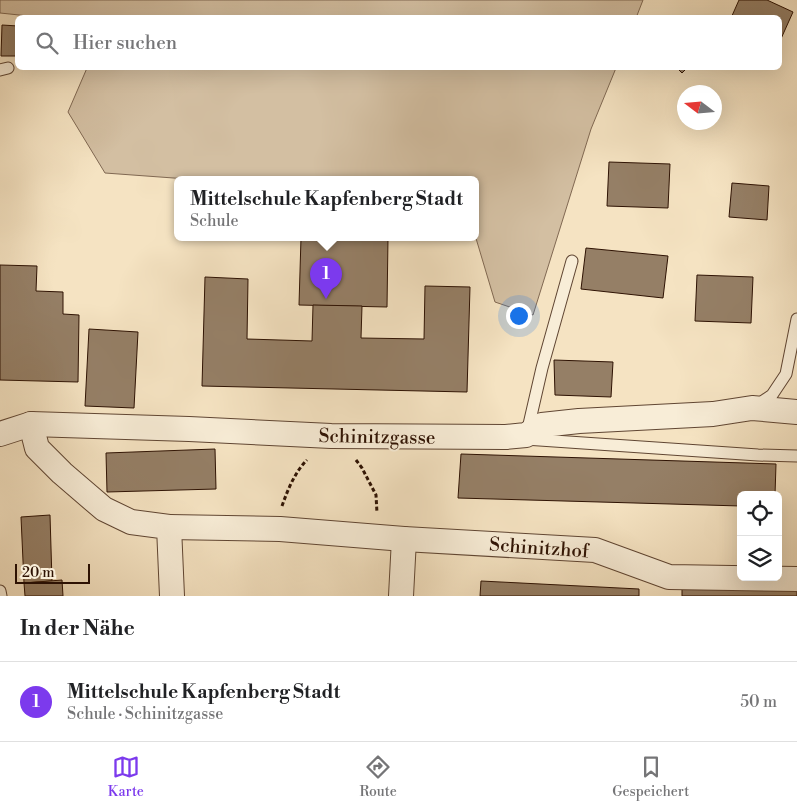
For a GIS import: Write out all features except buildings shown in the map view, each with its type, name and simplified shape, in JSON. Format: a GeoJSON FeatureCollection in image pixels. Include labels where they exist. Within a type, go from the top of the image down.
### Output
{"type":"FeatureCollection","features":[{"type":"Feature","properties":{"kind":"street","name":"Schinitzgasse"},"geometry":{"type":"LineString","coordinates":[[0,434],[32,424],[331,436],[516,436],[542,425],[579,421],[713,414],[752,408],[797,412]]}},
{"type":"Feature","properties":{"kind":"street","name":"Schinitzhof"},"geometry":{"type":"LineString","coordinates":[[32,424],[37,448],[62,473],[104,509],[131,522],[169,528],[280,529],[404,540],[595,550],[669,587],[797,579]]}},
{"type":"Feature","properties":{"kind":"street"},"geometry":{"type":"LineString","coordinates":[[169,528],[172,596]]}},
{"type":"Feature","properties":{"kind":"street"},"geometry":{"type":"LineString","coordinates":[[400,596],[404,540]]}},
{"type":"Feature","properties":{"kind":"lane"},"geometry":{"type":"LineString","coordinates":[[572,262],[542,368],[516,436],[541,442],[758,456],[797,456]]}},
{"type":"Feature","properties":{"kind":"lane","name":"Schinitzgasse"},"geometry":{"type":"LineString","coordinates":[[752,408],[772,395],[786,374],[797,319]]}},
{"type":"Feature","properties":{"kind":"lane"},"geometry":{"type":"LineString","coordinates":[[0,591],[1,596]]}},
{"type":"Feature","properties":{"kind":"path"},"geometry":{"type":"LineString","coordinates":[[287,490],[300,467]]}},
{"type":"Feature","properties":{"kind":"path"},"geometry":{"type":"LineString","coordinates":[[362,468],[376,495],[377,516]]}},
{"type":"Feature","properties":{"kind":"shaded area"},"geometry":{"type":"Polygon","coordinates":[[[0,0],[643,0],[637,15],[19,15],[0,13],[0,0]]]}},
{"type":"Feature","properties":{"kind":"shaded area"},"geometry":{"type":"Polygon","coordinates":[[[86,70],[615,70],[591,129],[533,315],[495,302],[477,241],[479,241],[479,176],[174,176],[174,178],[105,173],[68,112],[86,70]]]}},
{"type":"Feature","properties":{"kind":"place","name":"Mittelschule Kapfenberg Stadt"},"geometry":{"type":"Point","coordinates":[326,299]}}]}
